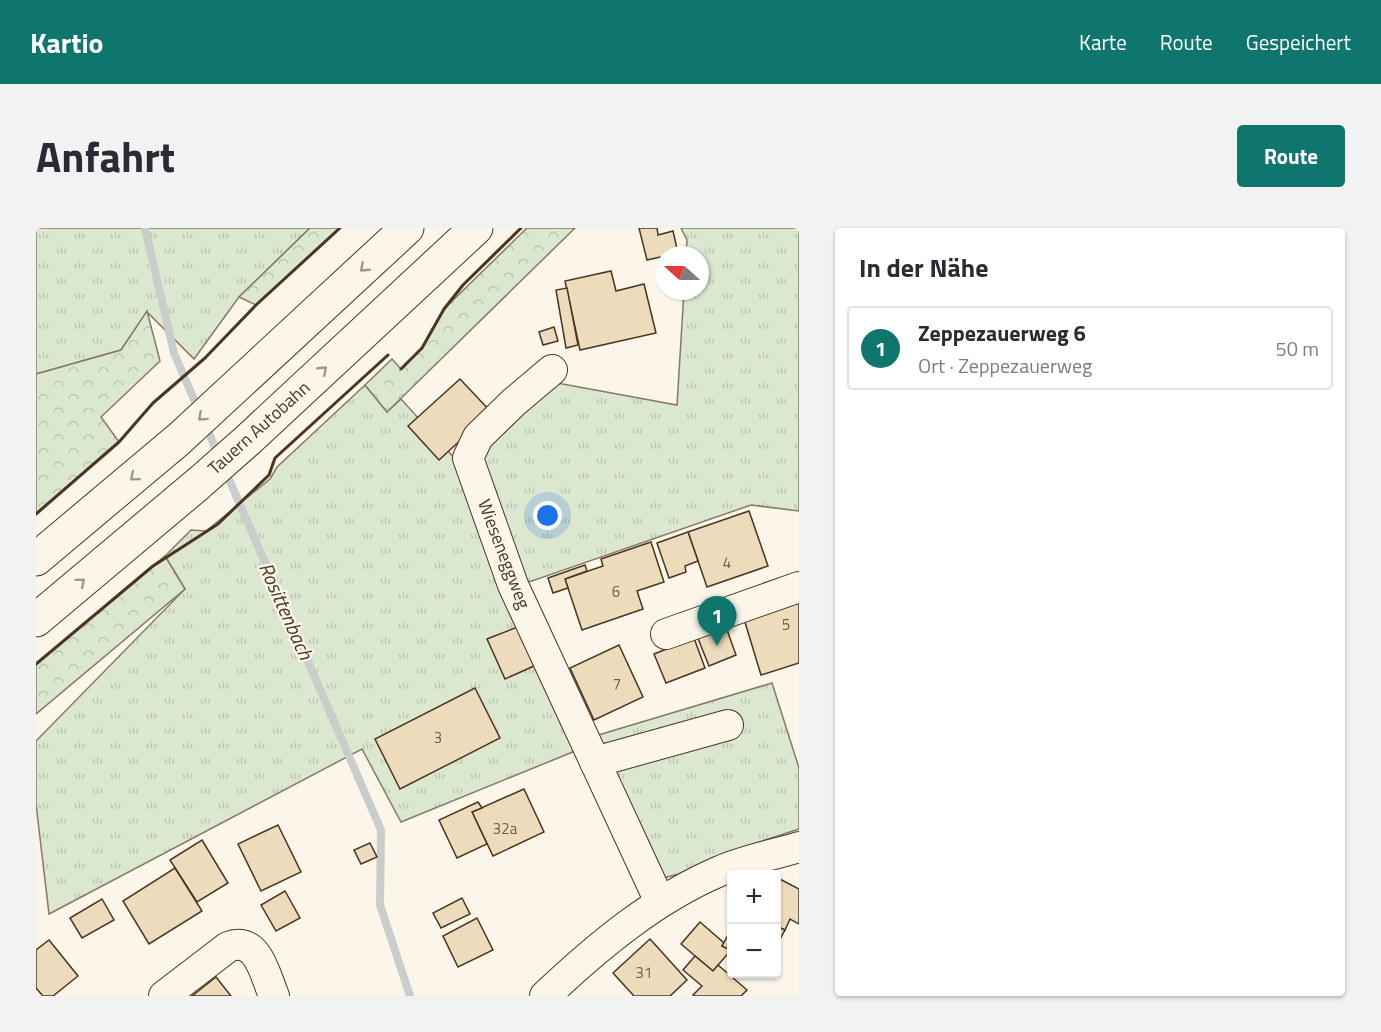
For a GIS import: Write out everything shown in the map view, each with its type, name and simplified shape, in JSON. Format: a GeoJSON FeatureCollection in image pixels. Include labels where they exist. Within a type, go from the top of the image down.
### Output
{"type":"FeatureCollection","features":[{"type":"Feature","properties":{"kind":"highway"},"geometry":{"type":"LineString","coordinates":[[36,559],[178,439],[407,228]]}},
{"type":"Feature","properties":{"kind":"highway","name":"Tauern Autobahn"},"geometry":{"type":"LineString","coordinates":[[36,620],[198,484],[476,228]]}},
{"type":"Feature","properties":{"kind":"street","name":"Wieseneggweg"},"geometry":{"type":"LineString","coordinates":[[552,370],[478,437],[468,458],[513,585],[660,902]]}},
{"type":"Feature","properties":{"kind":"street"},"geometry":{"type":"LineString","coordinates":[[666,634],[799,587]]}},
{"type":"Feature","properties":{"kind":"street"},"geometry":{"type":"LineString","coordinates":[[595,762],[728,725]]}},
{"type":"Feature","properties":{"kind":"street"},"geometry":{"type":"LineString","coordinates":[[545,996],[600,946],[660,902],[721,870],[799,847]]}},
{"type":"Feature","properties":{"kind":"street"},"geometry":{"type":"LineString","coordinates":[[165,996],[228,947],[236,944],[246,945],[257,953],[274,996]]}},
{"type":"Feature","properties":{"kind":"green space"},"geometry":{"type":"Polygon","coordinates":[[[36,228],[310,228],[239,297],[194,359],[147,312],[121,350],[36,374],[36,228]]]}},
{"type":"Feature","properties":{"kind":"green space"},"geometry":{"type":"Polygon","coordinates":[[[310,228],[340,228],[256,305],[239,297],[310,228]]]}},
{"type":"Feature","properties":{"kind":"green space"},"geometry":{"type":"Polygon","coordinates":[[[527,228],[575,228],[387,412],[365,385],[392,359],[401,369],[422,348],[444,309],[527,228]]]}},
{"type":"Feature","properties":{"kind":"green space"},"geometry":{"type":"Polygon","coordinates":[[[681,228],[799,228],[799,511],[751,505],[506,590],[580,749],[401,822],[362,749],[49,914],[36,804],[36,741],[185,589],[165,556],[191,530],[206,531],[270,479],[277,467],[365,385],[387,412],[401,399],[457,461],[552,382],[677,405],[683,300],[709,300],[709,246],[687,246],[687,240],[681,228]]]}},
{"type":"Feature","properties":{"kind":"green space"},"geometry":{"type":"Polygon","coordinates":[[[147,311],[160,361],[101,417],[119,442],[36,514],[36,374],[121,350],[147,311]]]}},
{"type":"Feature","properties":{"kind":"green space"},"geometry":{"type":"Polygon","coordinates":[[[165,556],[185,589],[36,714],[36,664],[165,556]]]}},
{"type":"Feature","properties":{"kind":"green space"},"geometry":{"type":"Polygon","coordinates":[[[772,683],[799,768],[799,829],[735,850],[679,874],[663,878],[595,736],[772,683]]]}},
{"type":"Feature","properties":{"kind":"building"},"geometry":{"type":"Polygon","coordinates":[[[639,228],[657,228],[658,235],[673,231],[676,246],[655,246],[655,258],[647,260],[639,228]]]}},
{"type":"Feature","properties":{"kind":"building"},"geometry":{"type":"Polygon","coordinates":[[[611,271],[616,291],[644,284],[656,333],[580,350],[565,281],[611,271]]]}},
{"type":"Feature","properties":{"kind":"building"},"geometry":{"type":"Polygon","coordinates":[[[567,288],[578,345],[566,348],[556,290],[567,288]]]}},
{"type":"Feature","properties":{"kind":"building"},"geometry":{"type":"Polygon","coordinates":[[[554,327],[558,341],[543,345],[539,332],[554,327]]]}},
{"type":"Feature","properties":{"kind":"building"},"geometry":{"type":"Polygon","coordinates":[[[460,379],[491,412],[439,460],[408,426],[460,379]]]}},
{"type":"Feature","properties":{"kind":"building"},"geometry":{"type":"Polygon","coordinates":[[[749,511],[768,566],[707,587],[688,532],[749,511]]]}},
{"type":"Feature","properties":{"kind":"building"},"geometry":{"type":"Polygon","coordinates":[[[688,532],[698,561],[685,566],[686,572],[669,578],[657,543],[688,532]]]}},
{"type":"Feature","properties":{"kind":"building"},"geometry":{"type":"Polygon","coordinates":[[[651,542],[664,582],[637,591],[643,609],[582,630],[565,579],[603,566],[601,559],[651,542]]]}},
{"type":"Feature","properties":{"kind":"building"},"geometry":{"type":"Polygon","coordinates":[[[585,565],[587,571],[565,579],[568,588],[553,593],[548,578],[585,565]]]}},
{"type":"Feature","properties":{"kind":"building"},"geometry":{"type":"Polygon","coordinates":[[[799,602],[799,663],[761,675],[744,619],[799,602]]]}},
{"type":"Feature","properties":{"kind":"building"},"geometry":{"type":"Polygon","coordinates":[[[520,626],[534,666],[505,679],[487,639],[520,626]]]}},
{"type":"Feature","properties":{"kind":"building"},"geometry":{"type":"Polygon","coordinates":[[[726,627],[736,655],[709,666],[697,636],[726,627]]]}},
{"type":"Feature","properties":{"kind":"building"},"geometry":{"type":"Polygon","coordinates":[[[694,638],[705,668],[666,683],[654,654],[694,638]]]}},
{"type":"Feature","properties":{"kind":"building"},"geometry":{"type":"Polygon","coordinates":[[[619,645],[643,697],[594,720],[570,668],[619,645]]]}},
{"type":"Feature","properties":{"kind":"building"},"geometry":{"type":"Polygon","coordinates":[[[475,688],[500,738],[400,789],[375,739],[475,688]]]}},
{"type":"Feature","properties":{"kind":"building"},"geometry":{"type":"Polygon","coordinates":[[[524,789],[544,832],[493,856],[472,812],[524,789]]]}},
{"type":"Feature","properties":{"kind":"building"},"geometry":{"type":"Polygon","coordinates":[[[478,802],[482,808],[472,812],[487,844],[457,858],[439,820],[478,802]]]}},
{"type":"Feature","properties":{"kind":"building"},"geometry":{"type":"Polygon","coordinates":[[[278,825],[301,872],[261,891],[238,844],[278,825]]]}},
{"type":"Feature","properties":{"kind":"building"},"geometry":{"type":"Polygon","coordinates":[[[202,840],[228,883],[197,902],[170,860],[202,840]]]}},
{"type":"Feature","properties":{"kind":"building"},"geometry":{"type":"Polygon","coordinates":[[[370,843],[377,857],[361,864],[354,850],[370,843]]]}},
{"type":"Feature","properties":{"kind":"building"},"geometry":{"type":"Polygon","coordinates":[[[175,868],[202,911],[149,944],[123,901],[175,868]]]}},
{"type":"Feature","properties":{"kind":"building"},"geometry":{"type":"Polygon","coordinates":[[[781,880],[799,889],[799,924],[790,919],[785,930],[781,928],[781,880]]]}},
{"type":"Feature","properties":{"kind":"building"},"geometry":{"type":"Polygon","coordinates":[[[285,891],[300,918],[276,931],[261,905],[285,891]]]}},
{"type":"Feature","properties":{"kind":"building"},"geometry":{"type":"Polygon","coordinates":[[[462,898],[470,914],[441,928],[433,913],[462,898]]]}},
{"type":"Feature","properties":{"kind":"building"},"geometry":{"type":"Polygon","coordinates":[[[102,899],[114,920],[82,938],[70,918],[102,899]]]}},
{"type":"Feature","properties":{"kind":"building"},"geometry":{"type":"Polygon","coordinates":[[[477,918],[493,950],[458,967],[443,936],[477,918]]]}},
{"type":"Feature","properties":{"kind":"building"},"geometry":{"type":"Polygon","coordinates":[[[700,922],[724,943],[722,946],[727,948],[727,955],[713,971],[681,944],[700,922]]]}},
{"type":"Feature","properties":{"kind":"building"},"geometry":{"type":"Polygon","coordinates":[[[727,937],[727,948],[722,946],[727,937]]]}},
{"type":"Feature","properties":{"kind":"building"},"geometry":{"type":"Polygon","coordinates":[[[650,939],[687,980],[670,996],[634,996],[613,973],[650,939]]]}},
{"type":"Feature","properties":{"kind":"building"},"geometry":{"type":"Polygon","coordinates":[[[49,940],[78,976],[53,996],[43,996],[36,988],[36,950],[49,940]]]}},
{"type":"Feature","properties":{"kind":"building"},"geometry":{"type":"Polygon","coordinates":[[[695,956],[713,971],[718,965],[727,973],[727,978],[733,978],[747,990],[741,996],[695,996],[693,995],[702,986],[683,970],[695,956]]]}},
{"type":"Feature","properties":{"kind":"building"},"geometry":{"type":"Polygon","coordinates":[[[216,977],[231,996],[192,996],[216,977]]]}},
{"type":"Feature","properties":{"kind":"waterway","name":"Rosittenbach"},"geometry":{"type":"LineString","coordinates":[[145,228],[174,353],[199,411]]}},
{"type":"Feature","properties":{"kind":"waterway","name":"Rosittenbach"},"geometry":{"type":"LineString","coordinates":[[206,426],[218,455]]}},
{"type":"Feature","properties":{"kind":"waterway","name":"Rosittenbach"},"geometry":{"type":"LineString","coordinates":[[225,470],[381,830],[380,905],[410,996]]}},
{"type":"Feature","properties":{"kind":"wall"},"geometry":{"type":"LineString","coordinates":[[36,514],[119,442],[153,403],[205,358],[256,305],[340,228]]}},
{"type":"Feature","properties":{"kind":"wall"},"geometry":{"type":"LineString","coordinates":[[401,369],[422,348],[444,309],[463,285],[521,228]]}},
{"type":"Feature","properties":{"kind":"wall"},"geometry":{"type":"LineString","coordinates":[[36,664],[153,566],[218,524],[269,475],[275,458],[388,355]]}},
{"type":"Feature","properties":{"kind":"place","name":"Zeppezauerweg 6"},"geometry":{"type":"Point","coordinates":[717,646]}}]}
